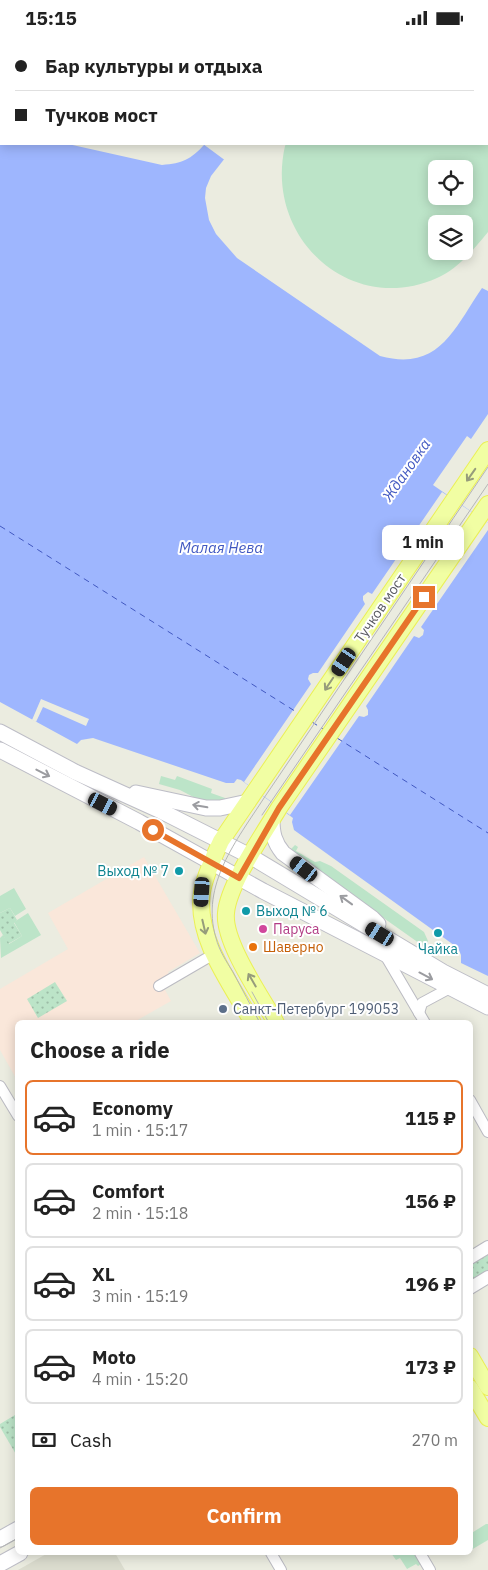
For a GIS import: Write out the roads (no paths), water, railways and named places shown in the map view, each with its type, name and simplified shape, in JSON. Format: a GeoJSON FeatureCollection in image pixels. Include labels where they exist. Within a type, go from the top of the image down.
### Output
{"type":"FeatureCollection","features":[{"type":"Feature","properties":{"kind":"main road","name":"Тучков мост"},"geometry":{"type":"LineString","coordinates":[[251,1020],[214,955],[205,932],[202,918],[202,892],[211,862],[221,841],[488,451]]}},
{"type":"Feature","properties":{"kind":"main road"},"geometry":{"type":"LineString","coordinates":[[274,1020],[235,950],[226,923],[228,904],[250,856],[276,813],[484,510]]}},
{"type":"Feature","properties":{"kind":"main road"},"geometry":{"type":"LineString","coordinates":[[0,732],[75,772],[110,787],[250,856],[450,988],[488,1007]]}},
{"type":"Feature","properties":{"kind":"main road"},"geometry":{"type":"LineString","coordinates":[[0,750],[263,891],[390,948],[488,995]]}},
{"type":"Feature","properties":{"kind":"main road"},"geometry":{"type":"LineString","coordinates":[[110,787],[206,808],[220,808],[252,797]]}},
{"type":"Feature","properties":{"kind":"main road"},"geometry":{"type":"LineString","coordinates":[[276,813],[273,835],[277,846],[283,853],[372,918],[390,948]]}},
{"type":"Feature","properties":{"kind":"main road"},"geometry":{"type":"LineString","coordinates":[[228,904],[233,898],[247,891],[263,891]]}},
{"type":"Feature","properties":{"kind":"main road"},"geometry":{"type":"LineString","coordinates":[[473,1361],[488,1387]]}},
{"type":"Feature","properties":{"kind":"main road"},"geometry":{"type":"LineString","coordinates":[[473,1393],[488,1418]]}},
{"type":"Feature","properties":{"kind":"main road"},"geometry":{"type":"LineString","coordinates":[[0,1539],[15,1531]]}},
{"type":"Feature","properties":{"kind":"main road"},"geometry":{"type":"LineString","coordinates":[[0,1564],[16,1555]]}},
{"type":"Feature","properties":{"kind":"street"},"geometry":{"type":"LineString","coordinates":[[390,948],[422,1018]]}},
{"type":"Feature","properties":{"kind":"street"},"geometry":{"type":"LineString","coordinates":[[159,985],[214,955]]}},
{"type":"Feature","properties":{"kind":"street"},"geometry":{"type":"LineString","coordinates":[[422,1018],[422,1003],[450,988]]}},
{"type":"Feature","properties":{"kind":"street"},"geometry":{"type":"LineString","coordinates":[[0,1086],[15,1111]]}},
{"type":"Feature","properties":{"kind":"street"},"geometry":{"type":"LineString","coordinates":[[473,1105],[488,1132]]}},
{"type":"Feature","properties":{"kind":"street"},"geometry":{"type":"LineString","coordinates":[[473,1256],[488,1247]]}},
{"type":"Feature","properties":{"kind":"street"},"geometry":{"type":"LineString","coordinates":[[473,1285],[488,1277]]}},
{"type":"Feature","properties":{"kind":"street"},"geometry":{"type":"LineString","coordinates":[[272,1555],[281,1570]]}},
{"type":"Feature","properties":{"kind":"street"},"geometry":{"type":"LineString","coordinates":[[421,1555],[430,1570]]}},
{"type":"Feature","properties":{"kind":"water","name":"Малая Нева"},"geometry":{"type":"Polygon","coordinates":[[[0,145],[72,145],[162,165],[186,160],[204,145],[235,145],[211,176],[206,188],[205,198],[209,220],[216,234],[237,258],[380,356],[400,359],[417,358],[431,352],[453,332],[482,288],[488,291],[488,414],[471,439],[467,436],[433,485],[488,523],[488,976],[461,963],[461,955],[458,948],[294,830],[293,818],[241,780],[237,779],[234,783],[226,783],[93,738],[81,740],[77,744],[0,702],[0,145]]]}},
{"type":"Feature","properties":{"kind":"tram line"},"geometry":{"type":"LineString","coordinates":[[258,1020],[223,955],[216,938],[212,918],[213,900],[217,881],[224,864],[264,798],[488,467]]}},
{"type":"Feature","properties":{"kind":"tram line"},"geometry":{"type":"LineString","coordinates":[[262,815],[488,484]]}},
{"type":"Feature","properties":{"kind":"tram line"},"geometry":{"type":"LineString","coordinates":[[252,992],[267,1020]]}},
{"type":"Feature","properties":{"kind":"tram line"},"geometry":{"type":"LineString","coordinates":[[0,1548],[15,1540]]}},
{"type":"Feature","properties":{"kind":"place","name":"Выход № 7"},"geometry":{"type":"Point","coordinates":[179,871]}},
{"type":"Feature","properties":{"kind":"place","name":"Выход № 6"},"geometry":{"type":"Point","coordinates":[246,911]}},
{"type":"Feature","properties":{"kind":"place","name":"Паруса"},"geometry":{"type":"Point","coordinates":[263,929]}},
{"type":"Feature","properties":{"kind":"place","name":"Чайка"},"geometry":{"type":"Point","coordinates":[438,933]}},
{"type":"Feature","properties":{"kind":"place","name":"Шаверно"},"geometry":{"type":"Point","coordinates":[253,947]}},
{"type":"Feature","properties":{"kind":"place","name":"Санкт-Петербург 199053"},"geometry":{"type":"Point","coordinates":[223,1009]}},
{"type":"Feature","properties":{"kind":"water label","name":"Ждановка"},"geometry":{"type":"Point","coordinates":[406,470]}}]}
